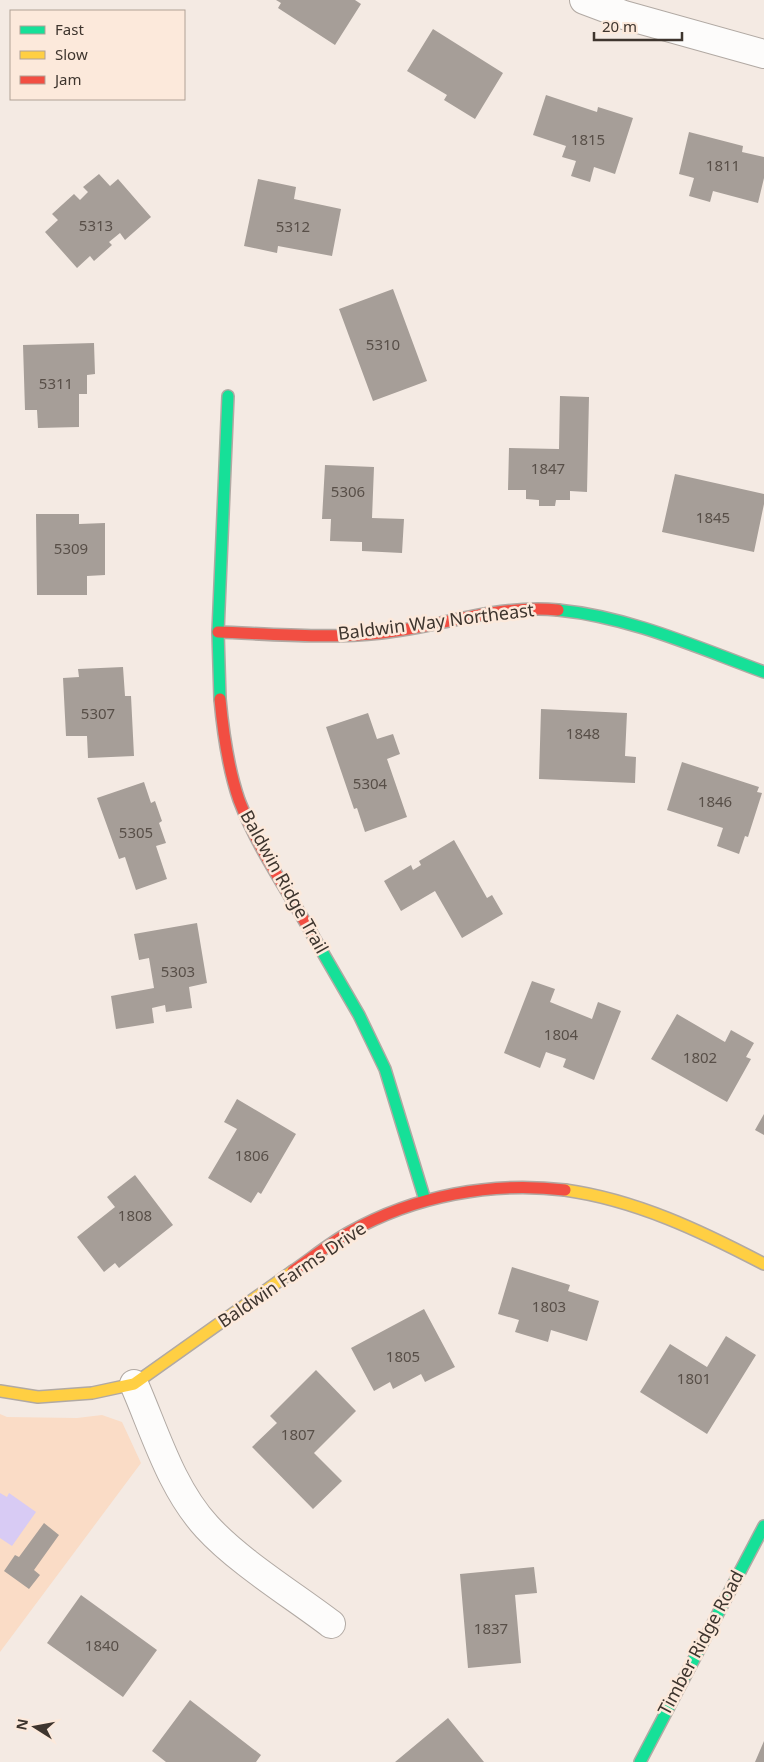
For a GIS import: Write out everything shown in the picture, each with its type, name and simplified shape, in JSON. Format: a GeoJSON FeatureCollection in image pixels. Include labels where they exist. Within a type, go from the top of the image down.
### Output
{"type":"FeatureCollection","features":[{"type":"Feature","properties":{"kind":"street"},"geometry":{"type":"LineString","coordinates":[[584,0],[624,15],[764,54]]}},
{"type":"Feature","properties":{"kind":"street","name":"Baldwin Ridge Trail"},"geometry":{"type":"LineString","coordinates":[[228,396],[218,632],[219,689],[223,730],[239,800],[254,836],[359,1014],[385,1069],[426,1200]]}},
{"type":"Feature","properties":{"kind":"street","name":"Baldwin Way Northeast"},"geometry":{"type":"LineString","coordinates":[[218,632],[342,636],[383,633],[512,609],[548,609],[588,613],[632,622],[764,672]]}},
{"type":"Feature","properties":{"kind":"street","name":"Baldwin Farms Drive"},"geometry":{"type":"LineString","coordinates":[[0,1391],[38,1397],[92,1393],[134,1384],[349,1232],[387,1213],[426,1200],[480,1190],[540,1188],[587,1194],[636,1206],[764,1264]]}},
{"type":"Feature","properties":{"kind":"street"},"geometry":{"type":"LineString","coordinates":[[134,1384],[170,1469],[189,1502],[207,1527],[232,1550],[331,1624]]}},
{"type":"Feature","properties":{"kind":"street","name":"Timber Ridge Road"},"geometry":{"type":"LineString","coordinates":[[640,1762],[665,1711],[764,1526]]}},
{"type":"Feature","properties":{"kind":"shaded area"},"geometry":{"type":"Polygon","coordinates":[[[0,1414],[7,1417],[77,1418],[102,1415],[122,1422],[141,1463],[0,1652],[0,1414]]]}},
{"type":"Feature","properties":{"kind":"shaded area"},"geometry":{"type":"Polygon","coordinates":[[[0,1493],[7,1497],[9,1493],[36,1512],[12,1546],[0,1538],[0,1493]]]}},
{"type":"Feature","properties":{"kind":"building"},"geometry":{"type":"Polygon","coordinates":[[[276,0],[355,0],[361,4],[335,45],[278,8],[281,3],[276,0]]]}},
{"type":"Feature","properties":{"kind":"building"},"geometry":{"type":"Polygon","coordinates":[[[433,29],[503,73],[475,119],[444,100],[447,95],[407,71],[433,29]]]}},
{"type":"Feature","properties":{"kind":"building"},"geometry":{"type":"Polygon","coordinates":[[[546,95],[597,112],[598,107],[633,118],[615,174],[594,167],[590,182],[571,176],[576,161],[562,157],[566,146],[533,135],[546,95]]]}},
{"type":"Feature","properties":{"kind":"building"},"geometry":{"type":"Polygon","coordinates":[[[689,132],[743,146],[742,152],[764,157],[764,178],[758,203],[713,191],[710,202],[689,196],[694,178],[679,174],[689,132]]]}},
{"type":"Feature","properties":{"kind":"building"},"geometry":{"type":"Polygon","coordinates":[[[99,174],[110,186],[118,179],[151,217],[125,240],[120,233],[109,242],[112,245],[94,261],[90,256],[77,268],[45,232],[58,220],[52,214],[74,194],[80,200],[88,192],[83,187],[99,174]]]}},
{"type":"Feature","properties":{"kind":"building"},"geometry":{"type":"Polygon","coordinates":[[[258,179],[296,187],[294,199],[341,209],[332,256],[278,246],[277,253],[244,246],[258,179]]]}},
{"type":"Feature","properties":{"kind":"building"},"geometry":{"type":"Polygon","coordinates":[[[393,289],[427,381],[373,401],[339,309],[393,289]]]}},
{"type":"Feature","properties":{"kind":"building"},"geometry":{"type":"Polygon","coordinates":[[[94,343],[95,374],[87,375],[87,394],[79,394],[79,427],[38,428],[37,410],[25,410],[23,345],[94,343]]]}},
{"type":"Feature","properties":{"kind":"building"},"geometry":{"type":"Polygon","coordinates":[[[560,396],[589,397],[587,492],[570,491],[570,500],[556,500],[555,506],[539,506],[539,500],[526,499],[526,490],[508,490],[509,448],[559,449],[560,396]]]}},
{"type":"Feature","properties":{"kind":"building"},"geometry":{"type":"Polygon","coordinates":[[[325,465],[374,467],[372,518],[404,519],[402,553],[362,551],[362,542],[330,541],[331,519],[322,519],[325,465]]]}},
{"type":"Feature","properties":{"kind":"building"},"geometry":{"type":"Polygon","coordinates":[[[675,474],[764,494],[764,504],[754,552],[662,532],[675,474]]]}},
{"type":"Feature","properties":{"kind":"building"},"geometry":{"type":"Polygon","coordinates":[[[36,514],[79,514],[79,524],[105,523],[105,575],[87,576],[87,595],[37,595],[36,514]]]}},
{"type":"Feature","properties":{"kind":"building"},"geometry":{"type":"Polygon","coordinates":[[[123,667],[125,696],[131,696],[134,756],[88,758],[87,736],[66,736],[63,678],[79,677],[78,669],[123,667]]]}},
{"type":"Feature","properties":{"kind":"building"},"geometry":{"type":"Polygon","coordinates":[[[541,709],[627,713],[625,756],[636,757],[635,783],[539,779],[541,709]]]}},
{"type":"Feature","properties":{"kind":"building"},"geometry":{"type":"Polygon","coordinates":[[[368,713],[377,739],[393,734],[400,754],[387,759],[407,817],[365,832],[357,808],[354,809],[326,727],[368,713]]]}},
{"type":"Feature","properties":{"kind":"building"},"geometry":{"type":"Polygon","coordinates":[[[682,762],[759,787],[757,792],[762,793],[748,837],[745,836],[739,854],[717,846],[723,828],[667,810],[682,762]]]}},
{"type":"Feature","properties":{"kind":"building"},"geometry":{"type":"Polygon","coordinates":[[[144,782],[151,803],[155,801],[162,821],[159,823],[166,843],[156,846],[167,879],[136,890],[125,857],[119,859],[97,798],[144,782]]]}},
{"type":"Feature","properties":{"kind":"building"},"geometry":{"type":"Polygon","coordinates":[[[454,840],[487,898],[492,895],[503,914],[462,938],[435,891],[401,911],[384,881],[411,865],[413,870],[421,865],[419,861],[454,840]]]}},
{"type":"Feature","properties":{"kind":"building"},"geometry":{"type":"Polygon","coordinates":[[[197,923],[207,983],[189,987],[192,1008],[166,1012],[165,1005],[152,1008],[154,1023],[116,1029],[111,996],[154,988],[149,958],[139,960],[134,934],[197,923]]]}},
{"type":"Feature","properties":{"kind":"building"},"geometry":{"type":"Polygon","coordinates":[[[532,981],[555,989],[550,1002],[592,1019],[598,1002],[621,1011],[594,1080],[563,1067],[566,1059],[546,1052],[540,1068],[504,1053],[532,981]]]}},
{"type":"Feature","properties":{"kind":"building"},"geometry":{"type":"Polygon","coordinates":[[[677,1014],[725,1042],[731,1030],[754,1043],[746,1057],[751,1059],[727,1102],[651,1059],[677,1014]]]}},
{"type":"Feature","properties":{"kind":"building"},"geometry":{"type":"Polygon","coordinates":[[[237,1099],[296,1134],[261,1194],[258,1192],[251,1203],[208,1178],[237,1129],[224,1122],[237,1099]]]}},
{"type":"Feature","properties":{"kind":"building"},"geometry":{"type":"Polygon","coordinates":[[[764,1114],[764,1135],[755,1130],[764,1114]]]}},
{"type":"Feature","properties":{"kind":"building"},"geometry":{"type":"Polygon","coordinates":[[[135,1175],[173,1225],[119,1268],[115,1263],[104,1272],[77,1237],[115,1207],[107,1197],[135,1175]]]}},
{"type":"Feature","properties":{"kind":"building"},"geometry":{"type":"Polygon","coordinates":[[[512,1267],[570,1285],[568,1291],[599,1301],[587,1341],[551,1330],[548,1342],[515,1332],[519,1320],[498,1314],[512,1267]]]}},
{"type":"Feature","properties":{"kind":"building"},"geometry":{"type":"Polygon","coordinates":[[[424,1309],[455,1367],[425,1382],[421,1374],[393,1389],[390,1382],[374,1391],[351,1348],[424,1309]]]}},
{"type":"Feature","properties":{"kind":"building"},"geometry":{"type":"Polygon","coordinates":[[[726,1336],[756,1355],[707,1434],[640,1392],[670,1344],[707,1367],[726,1336]]]}},
{"type":"Feature","properties":{"kind":"building"},"geometry":{"type":"Polygon","coordinates":[[[316,1370],[356,1411],[314,1453],[342,1481],[313,1509],[252,1447],[277,1423],[270,1416],[316,1370]]]}},
{"type":"Feature","properties":{"kind":"building"},"geometry":{"type":"Polygon","coordinates":[[[44,1523],[59,1535],[34,1570],[40,1575],[29,1589],[4,1571],[15,1555],[19,1557],[44,1523]]]}},
{"type":"Feature","properties":{"kind":"building"},"geometry":{"type":"Polygon","coordinates":[[[534,1567],[537,1593],[515,1595],[521,1663],[468,1668],[460,1574],[534,1567]]]}},
{"type":"Feature","properties":{"kind":"building"},"geometry":{"type":"Polygon","coordinates":[[[81,1595],[157,1650],[123,1697],[47,1643],[81,1595]]]}},
{"type":"Feature","properties":{"kind":"building"},"geometry":{"type":"Polygon","coordinates":[[[190,1700],[261,1755],[256,1762],[166,1762],[152,1751],[190,1700]]]}},
{"type":"Feature","properties":{"kind":"building"},"geometry":{"type":"Polygon","coordinates":[[[448,1718],[484,1762],[395,1762],[448,1718]]]}},
{"type":"Feature","properties":{"kind":"building"},"geometry":{"type":"Polygon","coordinates":[[[764,1741],[764,1762],[755,1762],[764,1741]]]}},
{"type":"Feature","properties":{"kind":"traffic: fast"},"geometry":{"type":"LineString","coordinates":[[220,699],[218,632],[228,396]]}},
{"type":"Feature","properties":{"kind":"traffic: fast"},"geometry":{"type":"LineString","coordinates":[[558,610],[611,619],[637,626],[764,672]]}},
{"type":"Feature","properties":{"kind":"traffic: fast"},"geometry":{"type":"LineString","coordinates":[[312,934],[359,1015],[385,1069],[425,1200]]}},
{"type":"Feature","properties":{"kind":"traffic: fast"},"geometry":{"type":"LineString","coordinates":[[640,1762],[764,1526]]}},
{"type":"Feature","properties":{"kind":"traffic: slow"},"geometry":{"type":"LineString","coordinates":[[565,1190],[617,1201],[668,1218],[764,1264]]}},
{"type":"Feature","properties":{"kind":"traffic: slow"},"geometry":{"type":"LineString","coordinates":[[0,1391],[38,1397],[92,1393],[134,1384],[293,1271]]}},
{"type":"Feature","properties":{"kind":"traffic: jam"},"geometry":{"type":"LineString","coordinates":[[218,632],[300,636],[361,635],[403,630],[513,610],[558,610]]}},
{"type":"Feature","properties":{"kind":"traffic: jam"},"geometry":{"type":"LineString","coordinates":[[220,699],[227,750],[239,800],[254,835],[312,934]]}},
{"type":"Feature","properties":{"kind":"traffic: jam"},"geometry":{"type":"LineString","coordinates":[[293,1271],[350,1232],[400,1209],[454,1194],[482,1190],[510,1188],[565,1190]]}}]}
